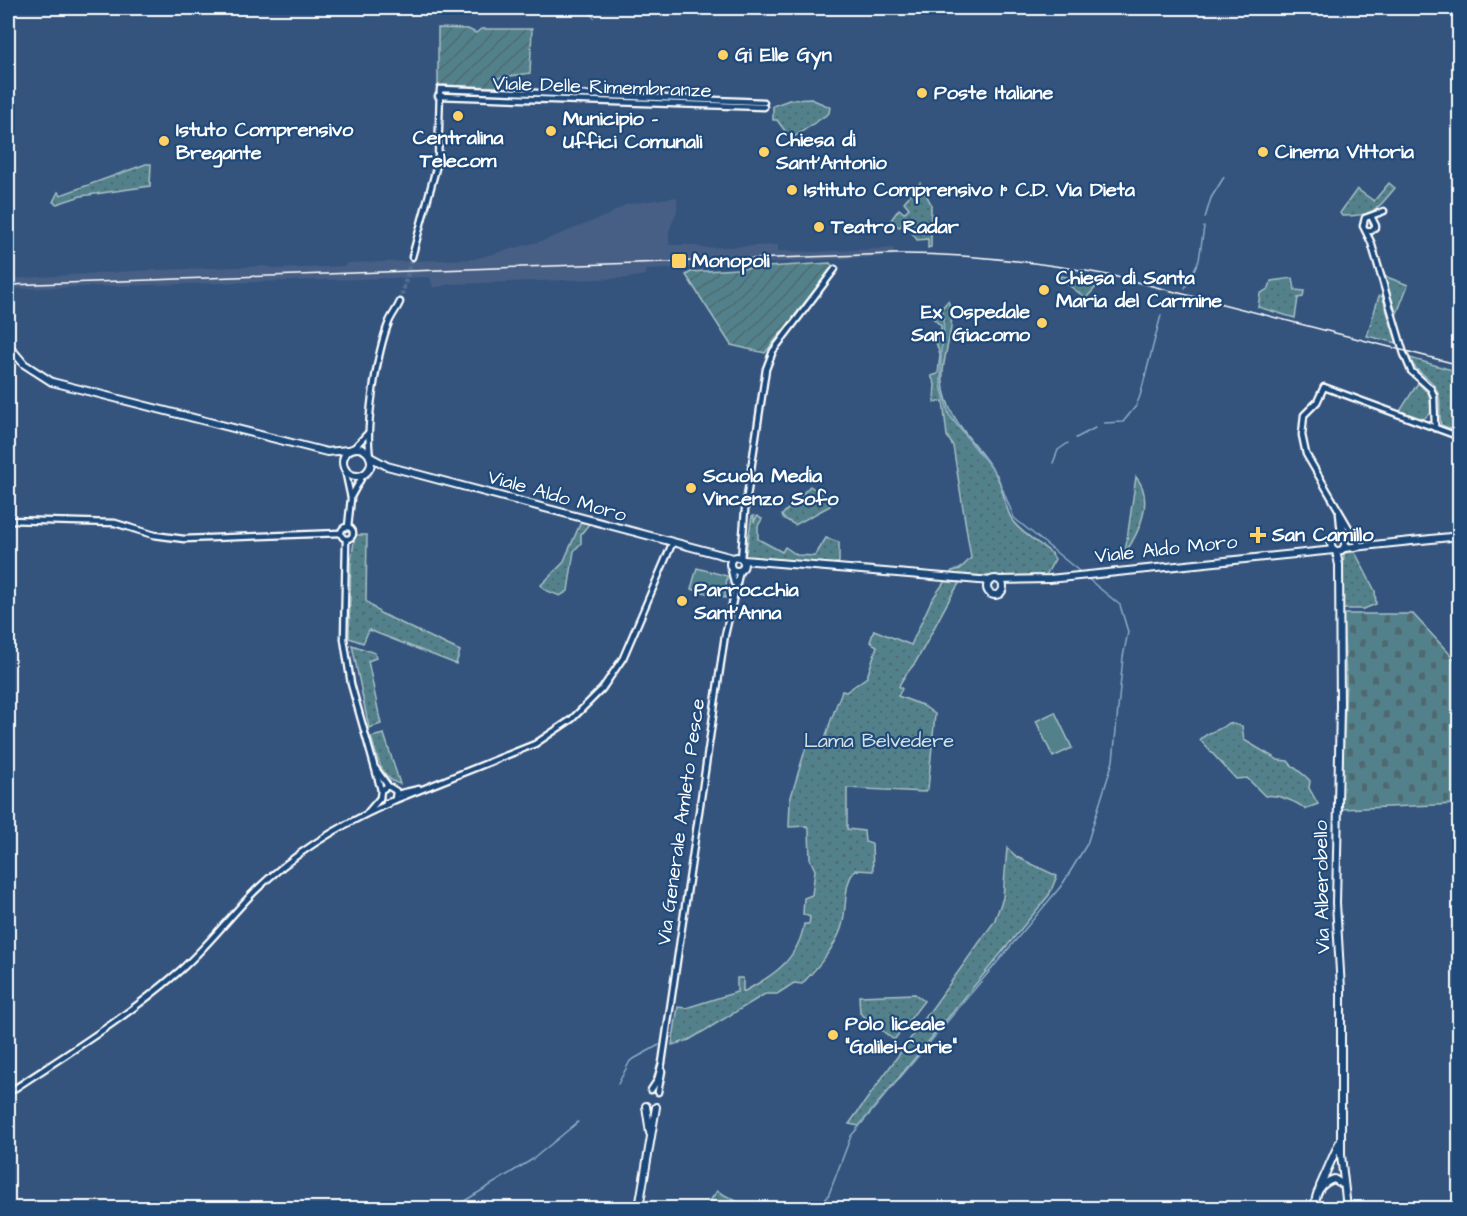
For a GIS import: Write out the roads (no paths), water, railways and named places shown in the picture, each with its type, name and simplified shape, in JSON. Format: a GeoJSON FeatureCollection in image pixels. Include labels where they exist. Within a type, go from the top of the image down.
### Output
{"type":"FeatureCollection","features":[{"type":"Feature","properties":{"kind":"main road"},"geometry":{"type":"LineString","coordinates":[[8,345],[24,364],[52,382],[327,452],[364,450],[370,457],[370,468],[363,475],[353,476],[327,452]]}},
{"type":"Feature","properties":{"kind":"main road"},"geometry":{"type":"LineString","coordinates":[[344,468],[351,449]]}},
{"type":"Feature","properties":{"kind":"main road","name":"Viale Aldo Moro"},"geometry":{"type":"LineString","coordinates":[[370,457],[387,466],[672,544],[757,563],[991,581],[1022,581],[1363,545]]}},
{"type":"Feature","properties":{"kind":"main road","name":"Viale Aldo Moro"},"geometry":{"type":"LineString","coordinates":[[370,468],[387,466]]}},
{"type":"Feature","properties":{"kind":"main road"},"geometry":{"type":"LineString","coordinates":[[1363,545],[1460,536]]}},
{"type":"Feature","properties":{"kind":"main road"},"geometry":{"type":"LineString","coordinates":[[1333,539],[1341,546]]}},
{"type":"Feature","properties":{"kind":"main road"},"geometry":{"type":"LineString","coordinates":[[1333,539],[1341,546]]}},
{"type":"Feature","properties":{"kind":"main road"},"geometry":{"type":"LineString","coordinates":[[1314,551],[1333,539]]}},
{"type":"Feature","properties":{"kind":"main road","name":"Via Alberobello"},"geometry":{"type":"LineString","coordinates":[[1341,546],[1336,903],[1341,989],[1341,1139],[1345,1206]]}},
{"type":"Feature","properties":{"kind":"main road"},"geometry":{"type":"LineString","coordinates":[[719,556],[731,568],[741,570],[738,559]]}},
{"type":"Feature","properties":{"kind":"main road"},"geometry":{"type":"LineString","coordinates":[[731,568],[738,559]]}},
{"type":"Feature","properties":{"kind":"main road","name":"Viale Aldo Moro"},"geometry":{"type":"LineString","coordinates":[[741,570],[757,563]]}},
{"type":"Feature","properties":{"kind":"main road","name":"Viale Aldo Moro"},"geometry":{"type":"LineString","coordinates":[[968,579],[988,590]]}},
{"type":"Feature","properties":{"kind":"main road"},"geometry":{"type":"LineString","coordinates":[[991,581],[988,590],[995,595],[1003,590],[999,580]]}},
{"type":"Feature","properties":{"kind":"main road","name":"Viale Aldo Moro"},"geometry":{"type":"LineString","coordinates":[[1003,590],[1022,581]]}},
{"type":"Feature","properties":{"kind":"main road"},"geometry":{"type":"LineString","coordinates":[[646,1106],[650,1140]]}},
{"type":"Feature","properties":{"kind":"main road"},"geometry":{"type":"LineString","coordinates":[[639,1209],[656,1107]]}},
{"type":"Feature","properties":{"kind":"main road"},"geometry":{"type":"LineString","coordinates":[[1315,1209],[1320,1186],[1341,1139]]}},
{"type":"Feature","properties":{"kind":"main road"},"geometry":{"type":"LineString","coordinates":[[1320,1186],[1334,1179],[1344,1185]]}},
{"type":"Feature","properties":{"kind":"street","name":"Viale Delle Rimembranze"},"geometry":{"type":"LineString","coordinates":[[440,89],[764,104],[438,96],[440,89]]}},
{"type":"Feature","properties":{"kind":"street"},"geometry":{"type":"LineString","coordinates":[[412,257],[440,148],[438,96]]}},
{"type":"Feature","properties":{"kind":"street"},"geometry":{"type":"LineString","coordinates":[[1374,249],[1373,230],[1384,211],[1363,221],[1374,249],[1404,354],[1411,371],[1431,389],[1436,407],[1435,428]]}},
{"type":"Feature","properties":{"kind":"street"},"geometry":{"type":"LineString","coordinates":[[1372,218],[1376,223]]}},
{"type":"Feature","properties":{"kind":"street"},"geometry":{"type":"LineString","coordinates":[[1366,230],[1373,230]]}},
{"type":"Feature","properties":{"kind":"street"},"geometry":{"type":"LineString","coordinates":[[738,559],[766,369],[772,351],[836,269]]}},
{"type":"Feature","properties":{"kind":"street"},"geometry":{"type":"LineString","coordinates":[[370,457],[368,433],[376,374],[389,322],[400,302]]}},
{"type":"Feature","properties":{"kind":"street"},"geometry":{"type":"LineString","coordinates":[[1363,545],[1342,516],[1306,454],[1302,435],[1304,415],[1317,402],[1324,387],[1460,437]]}},
{"type":"Feature","properties":{"kind":"street"},"geometry":{"type":"LineString","coordinates":[[1427,425],[1436,407]]}},
{"type":"Feature","properties":{"kind":"street"},"geometry":{"type":"LineString","coordinates":[[351,449],[368,433]]}},
{"type":"Feature","properties":{"kind":"street"},"geometry":{"type":"LineString","coordinates":[[344,468],[351,498],[348,527],[353,535],[346,540]]}},
{"type":"Feature","properties":{"kind":"street"},"geometry":{"type":"LineString","coordinates":[[351,498],[363,475]]}},
{"type":"Feature","properties":{"kind":"street"},"geometry":{"type":"LineString","coordinates":[[1333,539],[1341,533],[1339,510]]}},
{"type":"Feature","properties":{"kind":"street"},"geometry":{"type":"LineString","coordinates":[[1341,546],[1346,534],[1342,516]]}},
{"type":"Feature","properties":{"kind":"street"},"geometry":{"type":"LineString","coordinates":[[8,520],[115,524],[154,535],[184,538],[340,533]]}},
{"type":"Feature","properties":{"kind":"street"},"geometry":{"type":"LineString","coordinates":[[340,533],[343,528],[348,527]]}},
{"type":"Feature","properties":{"kind":"street"},"geometry":{"type":"LineString","coordinates":[[340,533],[346,540],[344,639],[351,684],[381,790],[380,798],[366,813]]}},
{"type":"Feature","properties":{"kind":"street"},"geometry":{"type":"LineString","coordinates":[[8,1093],[80,1045],[172,978],[249,898],[304,852],[366,813],[535,744],[572,720],[602,689],[623,658],[672,544]]}},
{"type":"Feature","properties":{"kind":"street","name":"Via Generale Amleto Pesce"},"geometry":{"type":"LineString","coordinates":[[731,568],[735,586]]}},
{"type":"Feature","properties":{"kind":"street","name":"Via Generale Amleto Pesce"},"geometry":{"type":"LineString","coordinates":[[662,1063],[735,586],[741,570]]}},
{"type":"Feature","properties":{"kind":"street"},"geometry":{"type":"LineString","coordinates":[[376,769],[388,786],[394,788],[397,794],[395,800]]}},
{"type":"Feature","properties":{"kind":"street"},"geometry":{"type":"LineString","coordinates":[[381,790],[388,786]]}},
{"type":"Feature","properties":{"kind":"street"},"geometry":{"type":"LineString","coordinates":[[397,794],[422,789]]}},
{"type":"Feature","properties":{"kind":"street"},"geometry":{"type":"LineString","coordinates":[[380,798],[388,804]]}},
{"type":"Feature","properties":{"kind":"street"},"geometry":{"type":"LineString","coordinates":[[651,1090],[657,1081],[662,1063]]}},
{"type":"Feature","properties":{"kind":"street"},"geometry":{"type":"LineString","coordinates":[[658,1092],[662,1063]]}},
{"type":"Feature","properties":{"kind":"waterway"},"geometry":{"type":"LineString","coordinates":[[587,8],[594,18]]}},
{"type":"Feature","properties":{"kind":"waterway"},"geometry":{"type":"LineString","coordinates":[[1205,218],[1211,198],[1224,177]]}},
{"type":"Feature","properties":{"kind":"waterway"},"geometry":{"type":"LineString","coordinates":[[1185,288],[1199,260],[1204,227]]}},
{"type":"Feature","properties":{"kind":"waterway"},"geometry":{"type":"LineString","coordinates":[[943,311],[941,386],[949,415],[997,475],[1014,518],[1079,571]]}},
{"type":"Feature","properties":{"kind":"waterway"},"geometry":{"type":"LineString","coordinates":[[1104,423],[1123,422],[1136,406],[1161,315]]}},
{"type":"Feature","properties":{"kind":"waterway"},"geometry":{"type":"LineString","coordinates":[[1076,438],[1095,428]]}},
{"type":"Feature","properties":{"kind":"waterway"},"geometry":{"type":"LineString","coordinates":[[1053,463],[1058,450],[1068,443]]}},
{"type":"Feature","properties":{"kind":"waterway"},"geometry":{"type":"LineString","coordinates":[[820,1208],[829,1194],[851,1136],[1062,885],[1087,844],[1113,761],[1123,657],[1128,632],[1120,605],[1087,578]]}},
{"type":"Feature","properties":{"kind":"waterway"},"geometry":{"type":"LineString","coordinates":[[618,1084],[630,1061],[659,1045]]}},
{"type":"Feature","properties":{"kind":"waterway"},"geometry":{"type":"LineString","coordinates":[[453,1208],[533,1159],[578,1122]]}},
{"type":"Feature","properties":{"kind":"tunnel"},"geometry":{"type":"LineString","coordinates":[[400,302],[412,257]]}},
{"type":"Feature","properties":{"kind":"railway"},"geometry":{"type":"LineString","coordinates":[[8,285],[893,254],[949,255],[1031,263],[1113,276],[1460,365]]}},
{"type":"Feature","properties":{"kind":"place","name":"Gi Elle Gyn"},"geometry":{"type":"Point","coordinates":[723,55]}},
{"type":"Feature","properties":{"kind":"place","name":"Poste Italiane"},"geometry":{"type":"Point","coordinates":[922,93]}},
{"type":"Feature","properties":{"kind":"place","name":"Centralina Telecom"},"geometry":{"type":"Point","coordinates":[458,116]}},
{"type":"Feature","properties":{"kind":"place","name":"Municipio - Uffici Comunali"},"geometry":{"type":"Point","coordinates":[551,131]}},
{"type":"Feature","properties":{"kind":"place","name":"Istuto Comprensivo Bregante"},"geometry":{"type":"Point","coordinates":[164,141]}},
{"type":"Feature","properties":{"kind":"place","name":"Chiesa di Sant'Antonio"},"geometry":{"type":"Point","coordinates":[764,152]}},
{"type":"Feature","properties":{"kind":"place","name":"Cinema Vittoria"},"geometry":{"type":"Point","coordinates":[1263,152]}},
{"type":"Feature","properties":{"kind":"place","name":"Istituto Comprensivo 1° C.D. Via Dieta"},"geometry":{"type":"Point","coordinates":[792,190]}},
{"type":"Feature","properties":{"kind":"place","name":"Teatro Radar"},"geometry":{"type":"Point","coordinates":[819,227]}},
{"type":"Feature","properties":{"kind":"place","name":"Monopoli"},"geometry":{"type":"Point","coordinates":[679,261]}},
{"type":"Feature","properties":{"kind":"place","name":"Chiesa di Santa Maria del Carmine"},"geometry":{"type":"Point","coordinates":[1044,290]}},
{"type":"Feature","properties":{"kind":"place","name":"Ex Ospedale San Giacomo"},"geometry":{"type":"Point","coordinates":[1042,323]}},
{"type":"Feature","properties":{"kind":"place","name":"Scuola Media Vincenzo Sofo"},"geometry":{"type":"Point","coordinates":[691,488]}},
{"type":"Feature","properties":{"kind":"place","name":"San Camillo"},"geometry":{"type":"Point","coordinates":[1258,535]}},
{"type":"Feature","properties":{"kind":"place","name":"Parrocchia Sant'Anna"},"geometry":{"type":"Point","coordinates":[682,601]}},
{"type":"Feature","properties":{"kind":"place","name":"Polo liceale \"Galilei-Curie\""},"geometry":{"type":"Point","coordinates":[833,1035]}},
{"type":"Feature","properties":{"kind":"park label","name":"Lama Belvedere"},"geometry":{"type":"Point","coordinates":[879,741]}}]}
